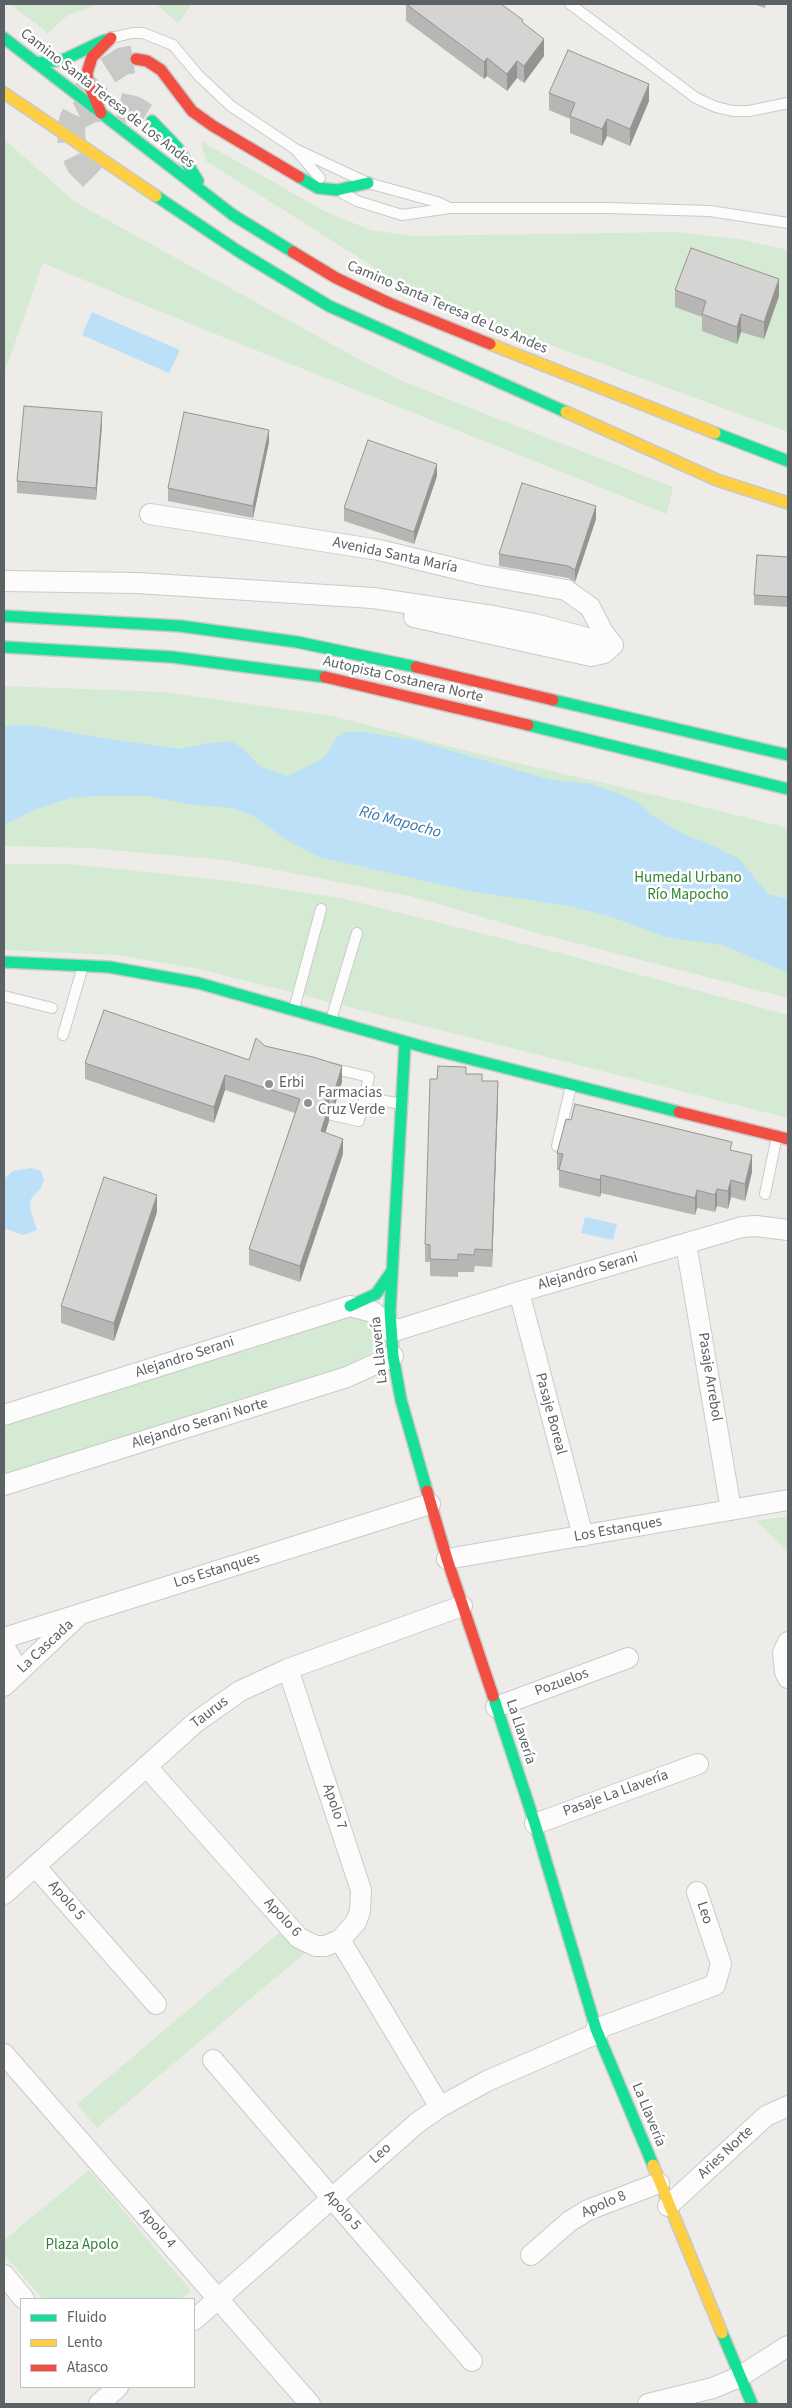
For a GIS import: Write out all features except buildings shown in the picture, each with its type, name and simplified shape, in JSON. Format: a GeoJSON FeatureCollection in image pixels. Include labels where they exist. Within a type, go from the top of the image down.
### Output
{"type":"FeatureCollection","features":[{"type":"Feature","properties":{"kind":"main road","name":"Camino Santa Teresa de Los Andes"},"geometry":{"type":"LineString","coordinates":[[4,38],[207,196],[261,234],[336,278],[389,303],[760,452],[788,461]]}},
{"type":"Feature","properties":{"kind":"main road"},"geometry":{"type":"LineString","coordinates":[[36,63],[63,60],[111,38]]}},
{"type":"Feature","properties":{"kind":"main road"},"geometry":{"type":"LineString","coordinates":[[101,114],[90,89],[86,73],[92,58],[111,38]]}},
{"type":"Feature","properties":{"kind":"main road"},"geometry":{"type":"LineString","coordinates":[[136,59],[147,61],[162,70],[192,111],[212,126],[318,188],[337,190],[368,183]]}},
{"type":"Feature","properties":{"kind":"main road"},"geometry":{"type":"LineString","coordinates":[[4,93],[238,251],[329,306],[717,480],[788,503]]}},
{"type":"Feature","properties":{"kind":"main road"},"geometry":{"type":"LineString","coordinates":[[152,121],[177,147],[207,196]]}},
{"type":"Feature","properties":{"kind":"main road"},"geometry":{"type":"LineString","coordinates":[[149,206],[199,224]]}},
{"type":"Feature","properties":{"kind":"main road","name":"Autopista Costanera Norte"},"geometry":{"type":"LineString","coordinates":[[4,616],[180,626],[297,642],[410,666],[788,755]]}},
{"type":"Feature","properties":{"kind":"main road","name":"Autopista Costanera Norte"},"geometry":{"type":"LineString","coordinates":[[4,647],[172,657],[316,675],[788,789]]}},
{"type":"Feature","properties":{"kind":"main road"},"geometry":{"type":"LineString","coordinates":[[4,962],[83,965],[158,974],[294,1010],[404,1042],[783,1138]]}},
{"type":"Feature","properties":{"kind":"main road","name":"La Llavería"},"geometry":{"type":"LineString","coordinates":[[404,1042],[392,1271],[391,1329],[393,1356],[401,1400],[447,1559],[535,1824],[597,2031],[739,2377],[752,2404]]}},
{"type":"Feature","properties":{"kind":"main road"},"geometry":{"type":"LineString","coordinates":[[350,1306],[376,1294],[392,1271]]}},
{"type":"Feature","properties":{"kind":"street","name":"Avenida Santa María"},"geometry":{"type":"LineString","coordinates":[[4,581],[137,583],[269,592],[436,621],[591,656],[604,653],[613,645],[603,632],[590,607],[566,590],[482,575],[380,550],[150,514]]}},
{"type":"Feature","properties":{"kind":"street","name":"Alejandro Serani"},"geometry":{"type":"LineString","coordinates":[[391,1329],[742,1228],[756,1226],[788,1230]]}},
{"type":"Feature","properties":{"kind":"street","name":"Pasaje Arrebol"},"geometry":{"type":"LineString","coordinates":[[686,1244],[731,1510]]}},
{"type":"Feature","properties":{"kind":"street","name":"Pasaje Boreal"},"geometry":{"type":"LineString","coordinates":[[519,1292],[583,1536]]}},
{"type":"Feature","properties":{"kind":"street","name":"Alejandro Serani"},"geometry":{"type":"LineString","coordinates":[[4,1415],[350,1306]]}},
{"type":"Feature","properties":{"kind":"street"},"geometry":{"type":"LineString","coordinates":[[350,1306],[373,1312],[391,1329]]}},
{"type":"Feature","properties":{"kind":"street","name":"Alejandro Serani Norte"},"geometry":{"type":"LineString","coordinates":[[4,1485],[347,1377],[374,1367],[393,1356]]}},
{"type":"Feature","properties":{"kind":"street","name":"Los Estanques"},"geometry":{"type":"LineString","coordinates":[[447,1559],[788,1500]]}},
{"type":"Feature","properties":{"kind":"street","name":"Los Estanques"},"geometry":{"type":"LineString","coordinates":[[4,1638],[430,1504]]}},
{"type":"Feature","properties":{"kind":"street","name":"Taurus"},"geometry":{"type":"LineString","coordinates":[[4,1894],[146,1766],[218,1705],[240,1691],[288,1669],[462,1606]]}},
{"type":"Feature","properties":{"kind":"street","name":"La Cascada"},"geometry":{"type":"LineString","coordinates":[[7,1683],[82,1613]]}},
{"type":"Feature","properties":{"kind":"street"},"geometry":{"type":"LineString","coordinates":[[788,1642],[783,1653],[785,1672],[788,1678]]}},
{"type":"Feature","properties":{"kind":"street","name":"La Cascada"},"geometry":{"type":"LineString","coordinates":[[4,1646],[12,1660],[7,1683]]}},
{"type":"Feature","properties":{"kind":"street","name":"Pozuelos"},"geometry":{"type":"LineString","coordinates":[[496,1707],[628,1658]]}},
{"type":"Feature","properties":{"kind":"street","name":"Apolo 7"},"geometry":{"type":"LineString","coordinates":[[288,1669],[361,1890],[360,1910],[356,1922],[340,1940]]}},
{"type":"Feature","properties":{"kind":"street","name":"Pasaje La Llavería"},"geometry":{"type":"LineString","coordinates":[[535,1824],[698,1764]]}},
{"type":"Feature","properties":{"kind":"street","name":"Apolo 6"},"geometry":{"type":"LineString","coordinates":[[146,1766],[299,1938],[316,1946],[325,1946],[340,1940]]}},
{"type":"Feature","properties":{"kind":"street","name":"Apolo 5"},"geometry":{"type":"LineString","coordinates":[[35,1866],[156,2004]]}},
{"type":"Feature","properties":{"kind":"street","name":"Leo"},"geometry":{"type":"LineString","coordinates":[[195,2319],[404,2134],[440,2107],[487,2081],[597,2031],[715,1985],[721,1964],[697,1892]]}},
{"type":"Feature","properties":{"kind":"street"},"geometry":{"type":"LineString","coordinates":[[340,1940],[440,2107]]}},
{"type":"Feature","properties":{"kind":"street","name":"Apolo 4"},"geometry":{"type":"LineString","coordinates":[[4,2054],[310,2404]]}},
{"type":"Feature","properties":{"kind":"street","name":"Apolo 5"},"geometry":{"type":"LineString","coordinates":[[213,2060],[472,2361]]}},
{"type":"Feature","properties":{"kind":"street","name":"Aries Norte"},"geometry":{"type":"LineString","coordinates":[[668,2206],[766,2116],[788,2106]]}},
{"type":"Feature","properties":{"kind":"street","name":"Apolo 8"},"geometry":{"type":"LineString","coordinates":[[531,2255],[570,2221],[588,2210],[659,2183]]}},
{"type":"Feature","properties":{"kind":"street"},"geometry":{"type":"LineString","coordinates":[[4,2275],[23,2298]]}},
{"type":"Feature","properties":{"kind":"street"},"geometry":{"type":"LineString","coordinates":[[648,2404],[704,2392],[739,2377],[788,2346]]}},
{"type":"Feature","properties":{"kind":"lane"},"geometry":{"type":"LineString","coordinates":[[570,4],[696,98],[716,107],[733,111],[749,111],[788,103]]}},
{"type":"Feature","properties":{"kind":"lane"},"geometry":{"type":"LineString","coordinates":[[111,38],[132,33],[143,33],[173,45],[199,76],[231,106],[295,150],[368,183],[437,202],[450,208]]}},
{"type":"Feature","properties":{"kind":"lane"},"geometry":{"type":"LineString","coordinates":[[295,150],[323,181],[337,190],[357,201],[402,215],[450,208],[520,207],[710,211],[788,223]]}},
{"type":"Feature","properties":{"kind":"lane"},"geometry":{"type":"LineString","coordinates":[[294,1010],[321,909]]}},
{"type":"Feature","properties":{"kind":"lane"},"geometry":{"type":"LineString","coordinates":[[331,1021],[357,933]]}},
{"type":"Feature","properties":{"kind":"lane"},"geometry":{"type":"LineString","coordinates":[[63,1034],[83,965]]}},
{"type":"Feature","properties":{"kind":"lane"},"geometry":{"type":"LineString","coordinates":[[4,996],[52,1008]]}},
{"type":"Feature","properties":{"kind":"lane"},"geometry":{"type":"LineString","coordinates":[[322,1067],[369,1077],[359,1121],[332,1115]]}},
{"type":"Feature","properties":{"kind":"lane"},"geometry":{"type":"LineString","coordinates":[[557,1146],[571,1085]]}},
{"type":"Feature","properties":{"kind":"lane"},"geometry":{"type":"LineString","coordinates":[[365,1097],[401,1104]]}},
{"type":"Feature","properties":{"kind":"lane"},"geometry":{"type":"LineString","coordinates":[[765,1194],[783,1138]]}},
{"type":"Feature","properties":{"kind":"green space"},"geometry":{"type":"Polygon","coordinates":[[[10,4],[111,4],[95,5],[67,16],[48,33],[10,4]]]}},
{"type":"Feature","properties":{"kind":"green space"},"geometry":{"type":"Polygon","coordinates":[[[144,4],[192,4],[178,23],[157,5],[144,4]]]}},
{"type":"Feature","properties":{"kind":"green space"},"geometry":{"type":"Polygon","coordinates":[[[4,139],[75,202],[353,356],[409,384],[673,487],[667,514],[200,328],[43,263],[4,374],[4,139]]]}},
{"type":"Feature","properties":{"kind":"green space"},"geometry":{"type":"Polygon","coordinates":[[[201,141],[328,213],[371,230],[413,236],[675,232],[738,239],[788,250],[788,432],[450,308],[391,278],[206,161],[201,141]]]}},
{"type":"Feature","properties":{"kind":"green space","name":"Humedal Urbano Río Mapocho"},"geometry":{"type":"Polygon","coordinates":[[[4,686],[164,692],[333,716],[483,755],[788,828],[788,998],[537,933],[410,896],[225,860],[89,848],[4,846],[4,686]]]}},
{"type":"Feature","properties":{"kind":"green space"},"geometry":{"type":"Polygon","coordinates":[[[4,864],[70,864],[229,881],[341,898],[552,951],[788,1015],[788,1118],[199,969],[117,955],[4,950],[4,864]]]}},
{"type":"Feature","properties":{"kind":"green space"},"geometry":{"type":"Polygon","coordinates":[[[362,1312],[379,1318],[381,1334],[369,1354],[313,1382],[4,1480],[4,1422],[362,1312]]]}},
{"type":"Feature","properties":{"kind":"green space"},"geometry":{"type":"Polygon","coordinates":[[[788,1516],[788,1552],[756,1521],[788,1516]]]}},
{"type":"Feature","properties":{"kind":"green space"},"geometry":{"type":"Polygon","coordinates":[[[285,1928],[306,1952],[97,2128],[77,2104],[285,1928]]]}},
{"type":"Feature","properties":{"kind":"green space","name":"Plaza Apolo"},"geometry":{"type":"Polygon","coordinates":[[[89,2170],[191,2291],[183,2298],[42,2298],[4,2255],[4,2240],[89,2170]]]}},
{"type":"Feature","properties":{"kind":"water"},"geometry":{"type":"Polygon","coordinates":[[[92,312],[180,350],[169,373],[82,335],[92,312]]]}},
{"type":"Feature","properties":{"kind":"water","name":"Río Mapocho"},"geometry":{"type":"Polygon","coordinates":[[[4,726],[38,726],[96,737],[179,749],[232,741],[261,767],[288,776],[322,759],[330,750],[335,739],[344,732],[364,732],[418,741],[551,780],[587,783],[618,793],[637,802],[652,815],[687,836],[710,844],[739,859],[768,894],[788,899],[788,973],[723,945],[665,937],[609,916],[569,906],[470,891],[319,857],[288,841],[254,816],[232,808],[187,804],[149,796],[96,796],[71,798],[36,809],[4,825],[4,726]]]}},
{"type":"Feature","properties":{"kind":"water"},"geometry":{"type":"Polygon","coordinates":[[[31,1168],[41,1171],[44,1180],[41,1188],[31,1199],[30,1209],[37,1230],[23,1235],[4,1228],[4,1179],[13,1171],[31,1168]]]}},
{"type":"Feature","properties":{"kind":"water"},"geometry":{"type":"Polygon","coordinates":[[[585,1217],[617,1224],[613,1240],[581,1233],[585,1217]]]}},
{"type":"Feature","properties":{"kind":"tunnel"},"geometry":{"type":"LineString","coordinates":[[93,177],[80,164],[72,147],[71,129],[73,120],[88,90],[101,75],[123,61],[136,59]]}},
{"type":"Feature","properties":{"kind":"tunnel"},"geometry":{"type":"LineString","coordinates":[[79,115],[91,109],[112,105],[134,110],[152,121]]}},
{"type":"Feature","properties":{"kind":"traffic: fast"},"geometry":{"type":"LineString","coordinates":[[4,38],[233,215],[293,252]]}},
{"type":"Feature","properties":{"kind":"traffic: fast"},"geometry":{"type":"LineString","coordinates":[[36,63],[63,60],[105,40]]}},
{"type":"Feature","properties":{"kind":"traffic: fast"},"geometry":{"type":"LineString","coordinates":[[152,121],[177,147],[198,181]]}},
{"type":"Feature","properties":{"kind":"traffic: fast"},"geometry":{"type":"LineString","coordinates":[[299,177],[318,188],[337,190],[368,183]]}},
{"type":"Feature","properties":{"kind":"traffic: fast"},"geometry":{"type":"LineString","coordinates":[[156,196],[238,251],[329,306],[566,412]]}},
{"type":"Feature","properties":{"kind":"traffic: fast"},"geometry":{"type":"LineString","coordinates":[[715,433],[788,461]]}},
{"type":"Feature","properties":{"kind":"traffic: fast"},"geometry":{"type":"LineString","coordinates":[[4,616],[180,626],[297,642],[416,667]]}},
{"type":"Feature","properties":{"kind":"traffic: fast"},"geometry":{"type":"LineString","coordinates":[[4,647],[172,657],[325,677]]}},
{"type":"Feature","properties":{"kind":"traffic: fast"},"geometry":{"type":"LineString","coordinates":[[553,700],[788,755]]}},
{"type":"Feature","properties":{"kind":"traffic: fast"},"geometry":{"type":"LineString","coordinates":[[528,725],[788,789]]}},
{"type":"Feature","properties":{"kind":"traffic: fast"},"geometry":{"type":"LineString","coordinates":[[4,962],[109,967],[198,983],[431,1049],[679,1112]]}},
{"type":"Feature","properties":{"kind":"traffic: fast"},"geometry":{"type":"LineString","coordinates":[[405,1042],[390,1311],[393,1356],[401,1400],[427,1491]]}},
{"type":"Feature","properties":{"kind":"traffic: fast"},"geometry":{"type":"LineString","coordinates":[[350,1306],[376,1294],[392,1271]]}},
{"type":"Feature","properties":{"kind":"traffic: fast"},"geometry":{"type":"LineString","coordinates":[[493,1696],[535,1824],[596,2029],[653,2165]]}},
{"type":"Feature","properties":{"kind":"traffic: fast"},"geometry":{"type":"LineString","coordinates":[[722,2333],[752,2404]]}},
{"type":"Feature","properties":{"kind":"traffic: slow"},"geometry":{"type":"LineString","coordinates":[[4,93],[156,196]]}},
{"type":"Feature","properties":{"kind":"traffic: slow"},"geometry":{"type":"LineString","coordinates":[[490,344],[715,433]]}},
{"type":"Feature","properties":{"kind":"traffic: slow"},"geometry":{"type":"LineString","coordinates":[[566,412],[717,480],[788,503]]}},
{"type":"Feature","properties":{"kind":"traffic: slow"},"geometry":{"type":"LineString","coordinates":[[653,2165],[722,2333]]}},
{"type":"Feature","properties":{"kind":"traffic: jam"},"geometry":{"type":"LineString","coordinates":[[101,113],[88,82],[87,73],[92,57],[111,38]]}},
{"type":"Feature","properties":{"kind":"traffic: jam"},"geometry":{"type":"LineString","coordinates":[[136,59],[147,61],[161,70],[192,111],[213,126],[299,177]]}},
{"type":"Feature","properties":{"kind":"traffic: jam"},"geometry":{"type":"LineString","coordinates":[[293,252],[336,278],[389,303],[490,344]]}},
{"type":"Feature","properties":{"kind":"traffic: jam"},"geometry":{"type":"LineString","coordinates":[[416,667],[553,700]]}},
{"type":"Feature","properties":{"kind":"traffic: jam"},"geometry":{"type":"LineString","coordinates":[[325,677],[528,725]]}},
{"type":"Feature","properties":{"kind":"traffic: jam"},"geometry":{"type":"LineString","coordinates":[[679,1112],[788,1139]]}},
{"type":"Feature","properties":{"kind":"traffic: jam"},"geometry":{"type":"LineString","coordinates":[[427,1491],[447,1559],[493,1696]]}},
{"type":"Feature","properties":{"kind":"place","name":"Erbi"},"geometry":{"type":"Point","coordinates":[269,1084]}},
{"type":"Feature","properties":{"kind":"place","name":"Farmacias Cruz Verde"},"geometry":{"type":"Point","coordinates":[308,1103]}}]}
